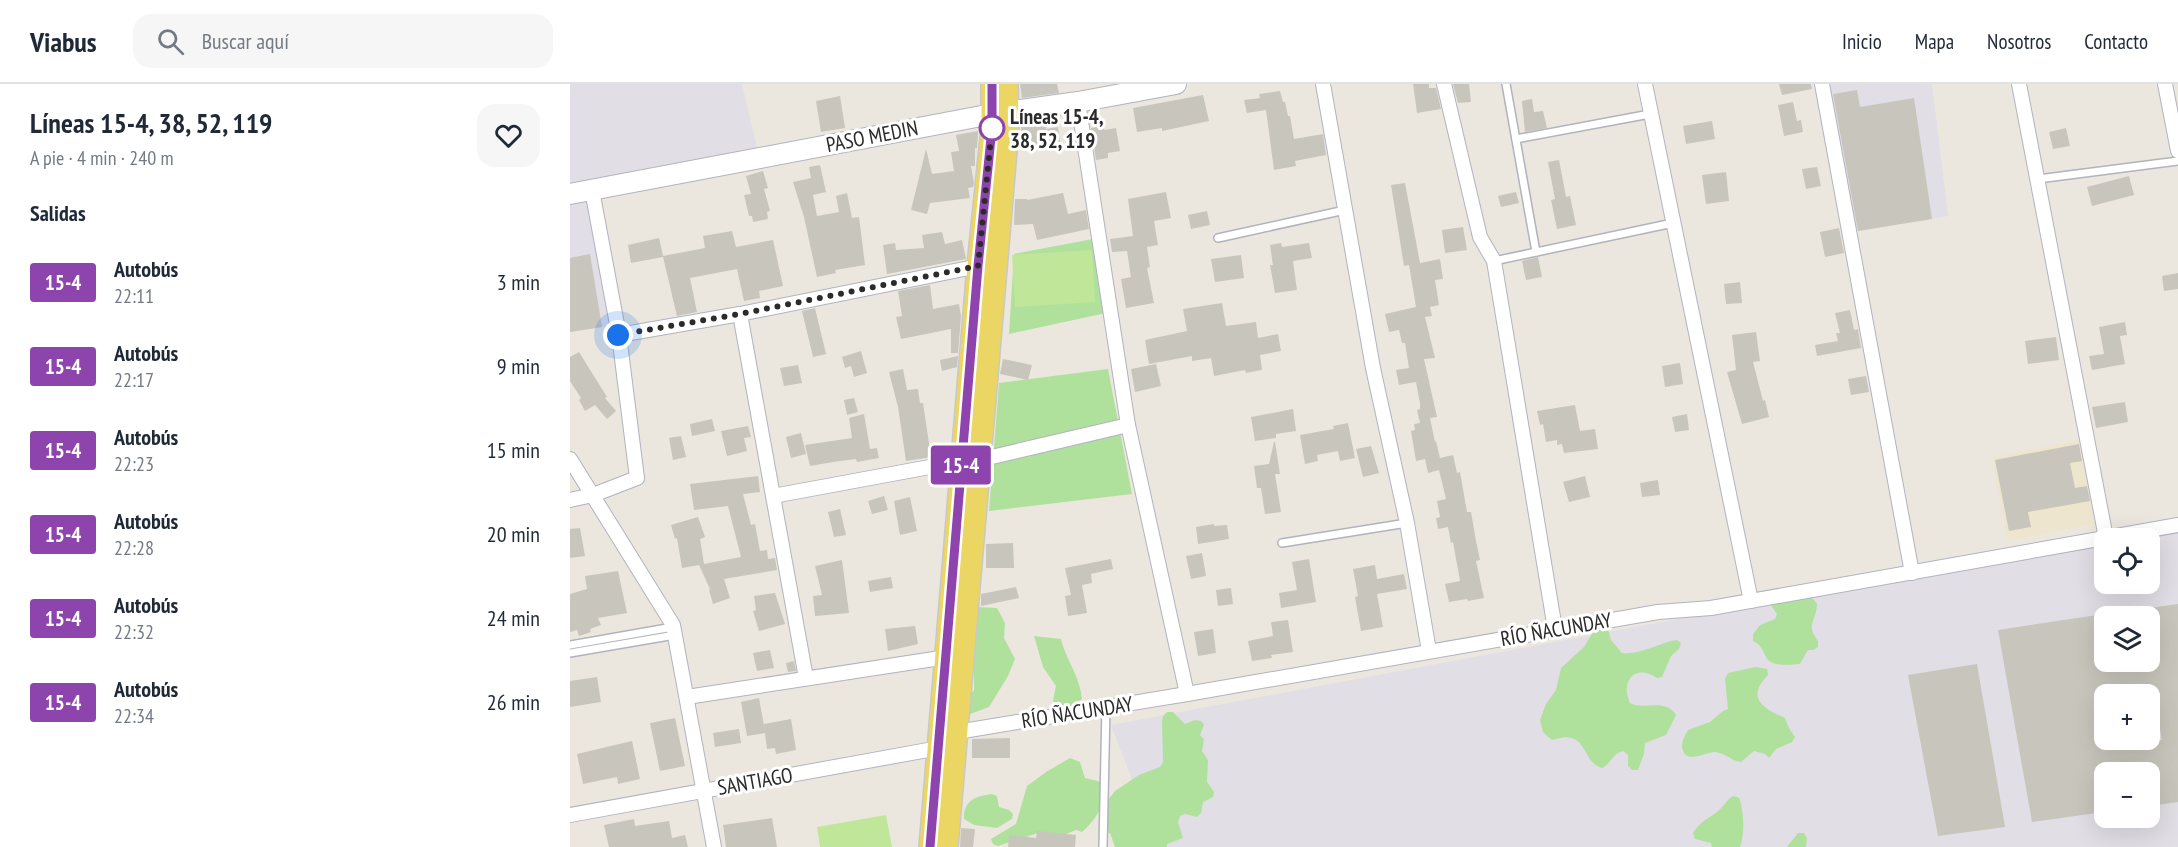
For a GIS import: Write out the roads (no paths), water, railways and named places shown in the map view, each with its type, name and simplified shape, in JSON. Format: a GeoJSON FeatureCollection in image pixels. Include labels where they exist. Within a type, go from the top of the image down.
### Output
{"type":"FeatureCollection","features":[{"type":"Feature","properties":{"kind":"main road"},"geometry":{"type":"LineString","coordinates":[[992,84],[1000,113]]}},
{"type":"Feature","properties":{"kind":"main road"},"geometry":{"type":"LineString","coordinates":[[947,847],[957,732],[970,460],[1000,113],[1007,84]]}},
{"type":"Feature","properties":{"kind":"main road"},"geometry":{"type":"LineString","coordinates":[[930,847],[947,657],[970,460]]}},
{"type":"Feature","properties":{"kind":"street","name":"PASO MEDIN"},"geometry":{"type":"LineString","coordinates":[[570,194],[1000,113],[1078,102],[1176,84]]}},
{"type":"Feature","properties":{"kind":"street"},"geometry":{"type":"LineString","coordinates":[[1323,84],[1373,369],[1407,523],[1429,651]]}},
{"type":"Feature","properties":{"kind":"street"},"geometry":{"type":"LineString","coordinates":[[1444,84],[1480,237],[1494,261],[1556,629]]}},
{"type":"Feature","properties":{"kind":"street"},"geometry":{"type":"LineString","coordinates":[[1645,84],[1751,601]]}},
{"type":"Feature","properties":{"kind":"street"},"geometry":{"type":"LineString","coordinates":[[1822,84],[1912,573]]}},
{"type":"Feature","properties":{"kind":"street"},"geometry":{"type":"LineString","coordinates":[[2019,84],[2104,528]]}},
{"type":"Feature","properties":{"kind":"street"},"geometry":{"type":"LineString","coordinates":[[2165,84],[2178,151]]}},
{"type":"Feature","properties":{"kind":"street"},"geometry":{"type":"LineString","coordinates":[[1078,102],[1128,425],[1187,694]]}},
{"type":"Feature","properties":{"kind":"street"},"geometry":{"type":"LineString","coordinates":[[570,500],[593,495],[637,478],[618,335],[592,190]]}},
{"type":"Feature","properties":{"kind":"street"},"geometry":{"type":"LineString","coordinates":[[618,335],[740,314],[986,264]]}},
{"type":"Feature","properties":{"kind":"street"},"geometry":{"type":"LineString","coordinates":[[740,314],[806,678]]}},
{"type":"Feature","properties":{"kind":"street"},"geometry":{"type":"LineString","coordinates":[[773,496],[970,460],[1128,425]]}},
{"type":"Feature","properties":{"kind":"street"},"geometry":{"type":"LineString","coordinates":[[570,459],[674,631],[714,847]]}},
{"type":"Feature","properties":{"kind":"street","name":"RÍO ÑACUNDAY"},"geometry":{"type":"LineString","coordinates":[[2160,528],[2178,525]]}},
{"type":"Feature","properties":{"kind":"street","name":"RÍO ÑACUNDAY"},"geometry":{"type":"LineString","coordinates":[[957,732],[1658,612],[1711,608],[2094,540]]}},
{"type":"Feature","properties":{"kind":"street"},"geometry":{"type":"LineString","coordinates":[[687,698],[947,657]]}},
{"type":"Feature","properties":{"kind":"street"},"geometry":{"type":"LineString","coordinates":[[939,747],[957,732]]}},
{"type":"Feature","properties":{"kind":"street","name":"SANTIAGO"},"geometry":{"type":"LineString","coordinates":[[570,815],[939,747]]}},
{"type":"Feature","properties":{"kind":"lane"},"geometry":{"type":"LineString","coordinates":[[1506,84],[1536,252]]}},
{"type":"Feature","properties":{"kind":"lane"},"geometry":{"type":"LineString","coordinates":[[1516,139],[1650,114]]}},
{"type":"Feature","properties":{"kind":"lane"},"geometry":{"type":"LineString","coordinates":[[2038,179],[2178,161]]}},
{"type":"Feature","properties":{"kind":"lane"},"geometry":{"type":"LineString","coordinates":[[1218,238],[1345,210]]}},
{"type":"Feature","properties":{"kind":"lane"},"geometry":{"type":"LineString","coordinates":[[1494,261],[1673,223]]}},
{"type":"Feature","properties":{"kind":"lane"},"geometry":{"type":"LineString","coordinates":[[1282,543],[1407,523]]}},
{"type":"Feature","properties":{"kind":"lane"},"geometry":{"type":"LineString","coordinates":[[570,645],[674,631]]}},
{"type":"Feature","properties":{"kind":"lane"},"geometry":{"type":"LineString","coordinates":[[570,654],[674,631]]}},
{"type":"Feature","properties":{"kind":"lane"},"geometry":{"type":"LineString","coordinates":[[1103,847],[1106,707]]}},
{"type":"Feature","properties":{"kind":"place","name":"Líneas 15-4, 38, 52, 119"},"geometry":{"type":"Point","coordinates":[992,128]}}]}
